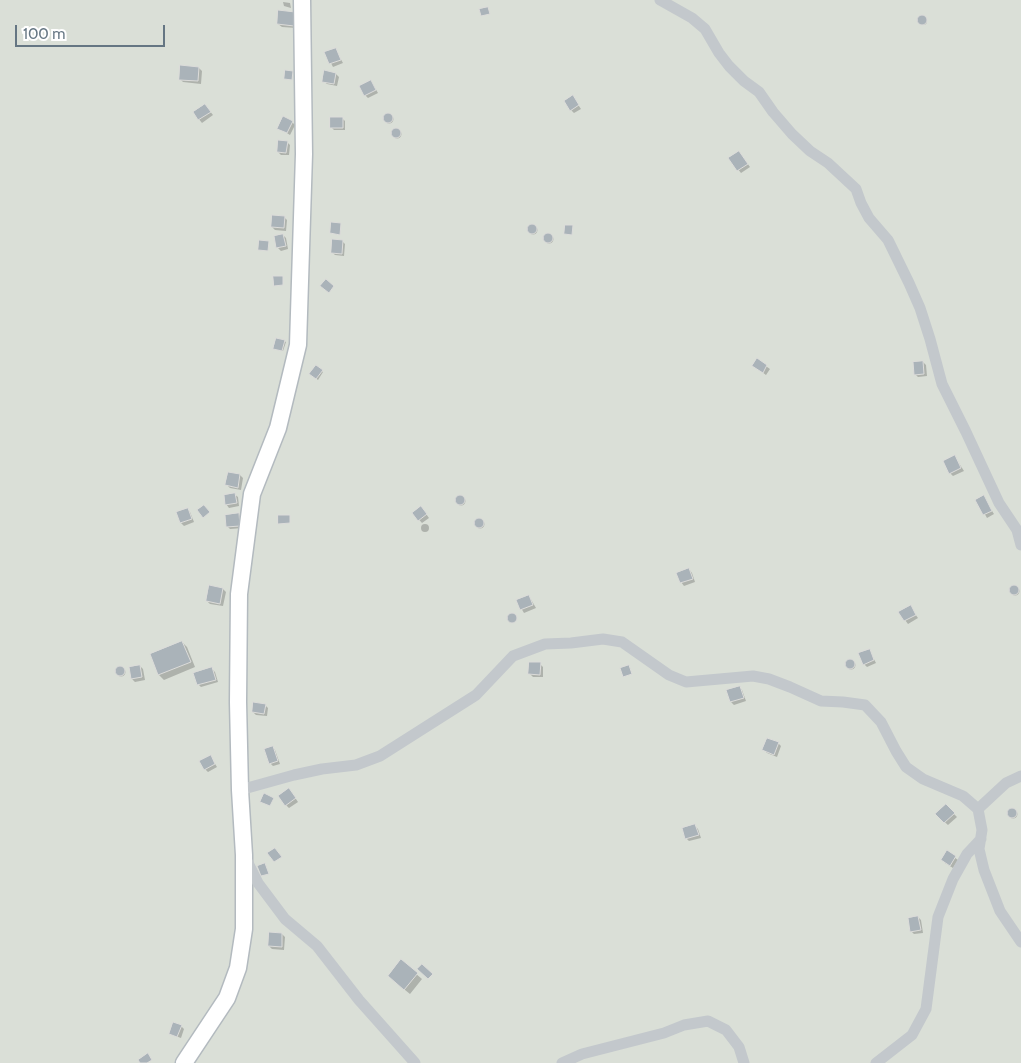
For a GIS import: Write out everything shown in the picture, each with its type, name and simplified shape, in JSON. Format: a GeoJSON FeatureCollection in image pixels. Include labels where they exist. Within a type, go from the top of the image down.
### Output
{"type":"FeatureCollection","features":[{"type":"Feature","properties":{"kind":"street"},"geometry":{"type":"LineString","coordinates":[[184,1063],[227,998],[238,968],[244,929],[244,855],[240,790],[238,692],[240,585],[252,494],[278,428],[298,344],[304,154],[302,0]]}},
{"type":"Feature","properties":{"kind":"street"},"geometry":{"type":"LineString","coordinates":[[660,0],[692,18],[705,29],[718,53],[744,81],[759,92],[792,134],[856,189],[869,218],[888,240],[909,284],[930,339],[942,384],[999,503],[1017,530],[1021,545]]}},
{"type":"Feature","properties":{"kind":"street"},"geometry":{"type":"LineString","coordinates":[[240,790],[294,774],[356,765],[380,756],[476,695],[513,656],[545,644],[603,639],[622,642],[669,675],[686,682],[753,676],[790,687],[821,701],[865,705],[882,722],[896,752],[906,767],[923,779],[964,796],[978,809],[982,830],[979,849],[984,870],[1000,911],[1021,942]]}},
{"type":"Feature","properties":{"kind":"street"},"geometry":{"type":"LineString","coordinates":[[978,809],[1006,783],[1021,776]]}},
{"type":"Feature","properties":{"kind":"street"},"geometry":{"type":"LineString","coordinates":[[876,1063],[912,1035],[926,1009],[938,917],[953,879],[967,854],[981,839]]}},
{"type":"Feature","properties":{"kind":"street"},"geometry":{"type":"LineString","coordinates":[[244,855],[258,883],[285,919],[317,946],[359,1000],[415,1063]]}},
{"type":"Feature","properties":{"kind":"street"},"geometry":{"type":"LineString","coordinates":[[562,1063],[582,1054],[664,1033],[684,1025],[708,1021],[726,1030],[739,1047],[744,1063]]}},
{"type":"Feature","properties":{"kind":"shaded area"},"geometry":{"type":"Polygon","coordinates":[[[0,0],[1021,0],[1021,1063],[0,1063],[0,0]]]}},
{"type":"Feature","properties":{"kind":"building"},"geometry":{"type":"Polygon","coordinates":[[[488,7],[490,14],[481,16],[479,9],[488,7]]]}},
{"type":"Feature","properties":{"kind":"building"},"geometry":{"type":"Polygon","coordinates":[[[278,10],[295,12],[294,26],[277,24],[278,10]]]}},
{"type":"Feature","properties":{"kind":"building"},"geometry":{"type":"Polygon","coordinates":[[[920,15],[924,15],[927,20],[926,24],[920,25],[917,22],[917,18],[920,15]]]}},
{"type":"Feature","properties":{"kind":"building"},"geometry":{"type":"Polygon","coordinates":[[[336,48],[341,60],[329,64],[324,52],[336,48]]]}},
{"type":"Feature","properties":{"kind":"building"},"geometry":{"type":"Polygon","coordinates":[[[180,65],[199,67],[198,81],[179,80],[180,65]]]}},
{"type":"Feature","properties":{"kind":"building"},"geometry":{"type":"Polygon","coordinates":[[[285,70],[293,71],[292,80],[284,79],[285,70]]]}},
{"type":"Feature","properties":{"kind":"building"},"geometry":{"type":"Polygon","coordinates":[[[324,70],[336,73],[334,84],[322,82],[324,70]]]}},
{"type":"Feature","properties":{"kind":"building"},"geometry":{"type":"Polygon","coordinates":[[[371,80],[376,90],[364,96],[359,86],[371,80]]]}},
{"type":"Feature","properties":{"kind":"building"},"geometry":{"type":"Polygon","coordinates":[[[573,95],[579,105],[570,111],[564,101],[573,95]]]}},
{"type":"Feature","properties":{"kind":"building"},"geometry":{"type":"Polygon","coordinates":[[[205,104],[211,112],[198,120],[193,112],[205,104]]]}},
{"type":"Feature","properties":{"kind":"building"},"geometry":{"type":"Polygon","coordinates":[[[386,113],[390,113],[393,118],[392,122],[386,123],[383,120],[383,116],[386,113]]]}},
{"type":"Feature","properties":{"kind":"building"},"geometry":{"type":"Polygon","coordinates":[[[283,116],[293,121],[287,133],[277,129],[283,116]]]}},
{"type":"Feature","properties":{"kind":"building"},"geometry":{"type":"Polygon","coordinates":[[[330,117],[343,117],[343,128],[330,128],[330,117]]]}},
{"type":"Feature","properties":{"kind":"building"},"geometry":{"type":"Polygon","coordinates":[[[394,128],[398,128],[401,133],[400,137],[394,138],[391,135],[391,131],[394,128]]]}},
{"type":"Feature","properties":{"kind":"building"},"geometry":{"type":"Polygon","coordinates":[[[278,140],[288,141],[286,153],[277,152],[278,140]]]}},
{"type":"Feature","properties":{"kind":"building"},"geometry":{"type":"Polygon","coordinates":[[[739,151],[748,164],[737,171],[728,158],[739,151]]]}},
{"type":"Feature","properties":{"kind":"building"},"geometry":{"type":"Polygon","coordinates":[[[272,215],[285,216],[284,228],[271,227],[272,215]]]}},
{"type":"Feature","properties":{"kind":"building"},"geometry":{"type":"Polygon","coordinates":[[[331,222],[341,223],[340,235],[330,233],[331,222]]]}},
{"type":"Feature","properties":{"kind":"building"},"geometry":{"type":"Polygon","coordinates":[[[530,224],[534,224],[537,229],[536,233],[530,234],[527,231],[527,227],[530,224]]]}},
{"type":"Feature","properties":{"kind":"building"},"geometry":{"type":"Polygon","coordinates":[[[565,225],[573,225],[572,235],[564,234],[565,225]]]}},
{"type":"Feature","properties":{"kind":"building"},"geometry":{"type":"Polygon","coordinates":[[[546,233],[550,233],[553,238],[552,242],[546,243],[543,240],[543,236],[546,233]]]}},
{"type":"Feature","properties":{"kind":"building"},"geometry":{"type":"Polygon","coordinates":[[[283,234],[286,246],[276,248],[274,236],[283,234]]]}},
{"type":"Feature","properties":{"kind":"building"},"geometry":{"type":"Polygon","coordinates":[[[332,239],[343,240],[342,254],[331,253],[332,239]]]}},
{"type":"Feature","properties":{"kind":"building"},"geometry":{"type":"Polygon","coordinates":[[[259,240],[269,241],[268,251],[258,250],[259,240]]]}},
{"type":"Feature","properties":{"kind":"building"},"geometry":{"type":"Polygon","coordinates":[[[273,276],[283,276],[283,285],[274,286],[273,276]]]}},
{"type":"Feature","properties":{"kind":"building"},"geometry":{"type":"Polygon","coordinates":[[[326,279],[334,286],[329,293],[320,286],[326,279]]]}},
{"type":"Feature","properties":{"kind":"building"},"geometry":{"type":"Polygon","coordinates":[[[276,338],[285,340],[282,351],[273,349],[276,338]]]}},
{"type":"Feature","properties":{"kind":"building"},"geometry":{"type":"Polygon","coordinates":[[[757,358],[767,365],[763,373],[752,366],[757,358]]]}},
{"type":"Feature","properties":{"kind":"building"},"geometry":{"type":"Polygon","coordinates":[[[923,361],[924,374],[914,375],[913,362],[923,361]]]}},
{"type":"Feature","properties":{"kind":"building"},"geometry":{"type":"Polygon","coordinates":[[[316,365],[323,370],[316,379],[309,374],[316,365]]]}},
{"type":"Feature","properties":{"kind":"building"},"geometry":{"type":"Polygon","coordinates":[[[955,455],[961,468],[949,474],[943,461],[955,455]]]}},
{"type":"Feature","properties":{"kind":"building"},"geometry":{"type":"Polygon","coordinates":[[[228,472],[240,474],[238,488],[225,485],[228,472]]]}},
{"type":"Feature","properties":{"kind":"building"},"geometry":{"type":"Polygon","coordinates":[[[235,493],[237,503],[225,505],[224,495],[235,493]]]}},
{"type":"Feature","properties":{"kind":"building"},"geometry":{"type":"Polygon","coordinates":[[[458,495],[462,495],[465,500],[464,504],[458,505],[455,502],[455,498],[458,495]]]}},
{"type":"Feature","properties":{"kind":"building"},"geometry":{"type":"Polygon","coordinates":[[[984,495],[992,511],[983,515],[975,500],[984,495]]]}},
{"type":"Feature","properties":{"kind":"building"},"geometry":{"type":"Polygon","coordinates":[[[204,505],[210,512],[203,518],[197,510],[204,505]]]}},
{"type":"Feature","properties":{"kind":"building"},"geometry":{"type":"Polygon","coordinates":[[[421,506],[427,514],[418,521],[412,513],[421,506]]]}},
{"type":"Feature","properties":{"kind":"building"},"geometry":{"type":"Polygon","coordinates":[[[188,508],[192,519],[180,523],[176,512],[188,508]]]}},
{"type":"Feature","properties":{"kind":"building"},"geometry":{"type":"Polygon","coordinates":[[[239,513],[240,526],[226,527],[225,515],[239,513]]]}},
{"type":"Feature","properties":{"kind":"building"},"geometry":{"type":"Polygon","coordinates":[[[278,515],[290,515],[290,523],[278,524],[278,515]]]}},
{"type":"Feature","properties":{"kind":"building"},"geometry":{"type":"Polygon","coordinates":[[[477,518],[481,518],[484,523],[483,527],[477,528],[474,525],[474,521],[477,518]]]}},
{"type":"Feature","properties":{"kind":"building"},"geometry":{"type":"Polygon","coordinates":[[[689,568],[693,579],[680,583],[676,573],[689,568]]]}},
{"type":"Feature","properties":{"kind":"building"},"geometry":{"type":"Polygon","coordinates":[[[209,585],[223,588],[220,604],[206,601],[209,585]]]}},
{"type":"Feature","properties":{"kind":"building"},"geometry":{"type":"Polygon","coordinates":[[[1012,585],[1016,585],[1019,590],[1018,594],[1012,595],[1009,592],[1009,588],[1012,585]]]}},
{"type":"Feature","properties":{"kind":"building"},"geometry":{"type":"Polygon","coordinates":[[[529,595],[533,605],[520,610],[516,600],[529,595]]]}},
{"type":"Feature","properties":{"kind":"building"},"geometry":{"type":"Polygon","coordinates":[[[911,605],[916,615],[904,621],[898,612],[911,605]]]}},
{"type":"Feature","properties":{"kind":"building"},"geometry":{"type":"Polygon","coordinates":[[[510,613],[514,613],[517,618],[516,622],[510,623],[507,620],[507,616],[510,613]]]}},
{"type":"Feature","properties":{"kind":"building"},"geometry":{"type":"Polygon","coordinates":[[[182,641],[191,662],[158,675],[150,654],[182,641]]]}},
{"type":"Feature","properties":{"kind":"building"},"geometry":{"type":"Polygon","coordinates":[[[870,649],[874,660],[863,665],[858,653],[870,649]]]}},
{"type":"Feature","properties":{"kind":"building"},"geometry":{"type":"Polygon","coordinates":[[[848,659],[852,659],[855,664],[854,668],[848,669],[845,666],[845,662],[848,659]]]}},
{"type":"Feature","properties":{"kind":"building"},"geometry":{"type":"Polygon","coordinates":[[[529,662],[541,662],[540,675],[528,674],[529,662]]]}},
{"type":"Feature","properties":{"kind":"building"},"geometry":{"type":"Polygon","coordinates":[[[140,665],[142,677],[131,679],[129,667],[140,665]]]}},
{"type":"Feature","properties":{"kind":"building"},"geometry":{"type":"Polygon","coordinates":[[[629,665],[632,674],[623,677],[620,668],[629,665]]]}},
{"type":"Feature","properties":{"kind":"building"},"geometry":{"type":"Polygon","coordinates":[[[118,666],[122,666],[125,671],[124,675],[118,676],[115,673],[115,669],[118,666]]]}},
{"type":"Feature","properties":{"kind":"building"},"geometry":{"type":"Polygon","coordinates":[[[212,667],[216,680],[197,685],[193,673],[212,667]]]}},
{"type":"Feature","properties":{"kind":"building"},"geometry":{"type":"Polygon","coordinates":[[[740,686],[744,698],[730,702],[726,690],[740,686]]]}},
{"type":"Feature","properties":{"kind":"building"},"geometry":{"type":"Polygon","coordinates":[[[253,702],[266,704],[264,714],[252,712],[253,702]]]}},
{"type":"Feature","properties":{"kind":"building"},"geometry":{"type":"Polygon","coordinates":[[[767,738],[779,742],[774,755],[762,750],[767,738]]]}},
{"type":"Feature","properties":{"kind":"building"},"geometry":{"type":"Polygon","coordinates":[[[273,746],[278,761],[269,764],[264,749],[273,746]]]}},
{"type":"Feature","properties":{"kind":"building"},"geometry":{"type":"Polygon","coordinates":[[[211,755],[215,764],[204,770],[199,761],[211,755]]]}},
{"type":"Feature","properties":{"kind":"building"},"geometry":{"type":"Polygon","coordinates":[[[289,788],[296,798],[285,806],[278,796],[289,788]]]}},
{"type":"Feature","properties":{"kind":"building"},"geometry":{"type":"Polygon","coordinates":[[[264,793],[274,798],[270,806],[260,802],[264,793]]]}},
{"type":"Feature","properties":{"kind":"building"},"geometry":{"type":"Polygon","coordinates":[[[946,804],[955,813],[944,823],[935,814],[946,804]]]}},
{"type":"Feature","properties":{"kind":"building"},"geometry":{"type":"Polygon","coordinates":[[[1010,808],[1014,808],[1017,813],[1016,817],[1010,818],[1007,815],[1007,811],[1010,808]]]}},
{"type":"Feature","properties":{"kind":"building"},"geometry":{"type":"Polygon","coordinates":[[[695,824],[699,835],[685,839],[682,828],[695,824]]]}},
{"type":"Feature","properties":{"kind":"building"},"geometry":{"type":"Polygon","coordinates":[[[275,848],[282,857],[274,862],[267,853],[275,848]]]}},
{"type":"Feature","properties":{"kind":"building"},"geometry":{"type":"Polygon","coordinates":[[[947,850],[956,856],[950,866],[941,860],[947,850]]]}},
{"type":"Feature","properties":{"kind":"building"},"geometry":{"type":"Polygon","coordinates":[[[265,863],[269,874],[261,876],[257,866],[265,863]]]}},
{"type":"Feature","properties":{"kind":"building"},"geometry":{"type":"Polygon","coordinates":[[[918,916],[921,930],[910,932],[908,918],[918,916]]]}},
{"type":"Feature","properties":{"kind":"building"},"geometry":{"type":"Polygon","coordinates":[[[269,932],[282,933],[282,947],[268,946],[269,932]]]}},
{"type":"Feature","properties":{"kind":"building"},"geometry":{"type":"Polygon","coordinates":[[[401,959],[418,973],[404,990],[388,976],[401,959]]]}},
{"type":"Feature","properties":{"kind":"building"},"geometry":{"type":"Polygon","coordinates":[[[422,964],[433,974],[428,979],[417,969],[422,964]]]}},
{"type":"Feature","properties":{"kind":"building"},"geometry":{"type":"Polygon","coordinates":[[[173,1022],[182,1025],[177,1037],[169,1034],[173,1022]]]}},
{"type":"Feature","properties":{"kind":"building"},"geometry":{"type":"Polygon","coordinates":[[[148,1053],[152,1060],[147,1063],[140,1063],[138,1060],[148,1053]]]}}]}
